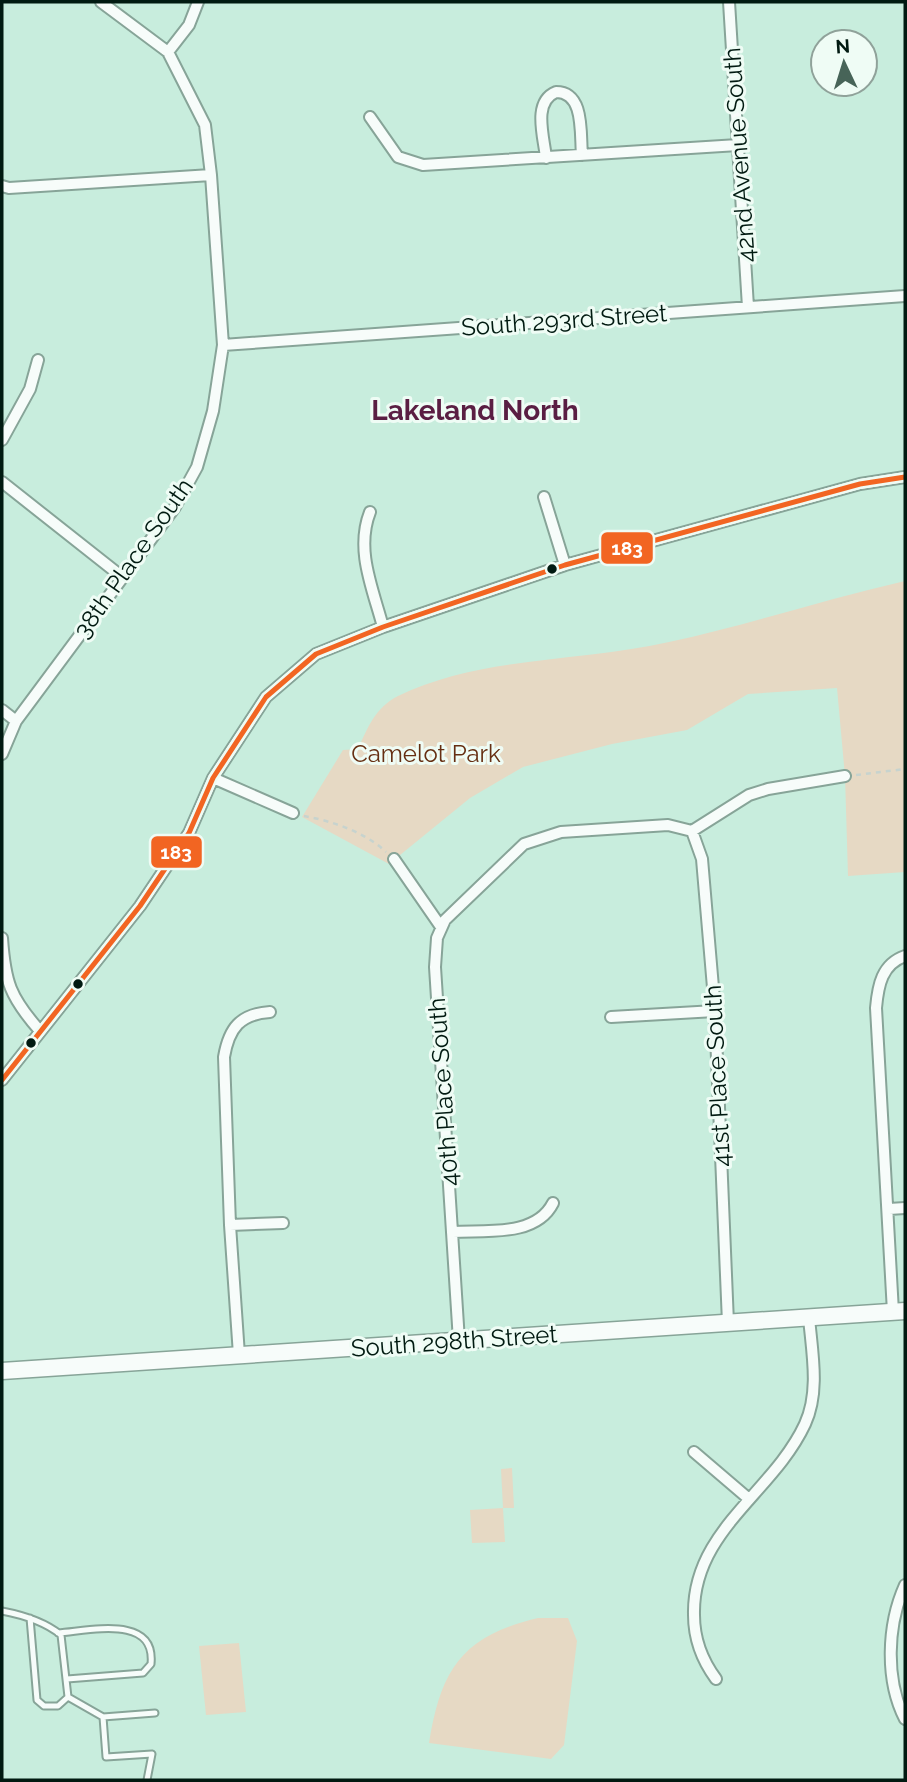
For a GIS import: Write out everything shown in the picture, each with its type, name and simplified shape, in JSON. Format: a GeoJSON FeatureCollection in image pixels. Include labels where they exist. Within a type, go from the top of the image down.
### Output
{"type":"FeatureCollection","features":[{"type":"Feature","properties":{"kind":"street"},"geometry":{"type":"LineString","coordinates":[[101,2],[168,52],[189,25],[198,2]]}},
{"type":"Feature","properties":{"kind":"street","name":"42nd Avenue South"},"geometry":{"type":"LineString","coordinates":[[729,2],[748,307]]}},
{"type":"Feature","properties":{"kind":"street","name":"38th Place South"},"geometry":{"type":"LineString","coordinates":[[2,754],[16,721],[121,576],[175,507],[197,467],[213,411],[223,345],[205,125],[190,90],[168,52]]}},
{"type":"Feature","properties":{"kind":"street"},"geometry":{"type":"LineString","coordinates":[[546,158],[541,110],[546,98],[556,92],[568,94],[576,103],[582,155]]}},
{"type":"Feature","properties":{"kind":"street"},"geometry":{"type":"LineString","coordinates":[[370,117],[389,148],[410,163],[440,165],[738,145]]}},
{"type":"Feature","properties":{"kind":"street"},"geometry":{"type":"LineString","coordinates":[[2,186],[9,188],[211,175]]}},
{"type":"Feature","properties":{"kind":"street","name":"South 293rd Street"},"geometry":{"type":"LineString","coordinates":[[223,345],[905,296]]}},
{"type":"Feature","properties":{"kind":"street"},"geometry":{"type":"LineString","coordinates":[[2,440],[30,389],[38,360]]}},
{"type":"Feature","properties":{"kind":"street"},"geometry":{"type":"LineString","coordinates":[[2,1080],[140,906],[189,833],[213,778],[247,722],[286,676],[316,654],[383,627],[565,565],[860,484],[905,477]]}},
{"type":"Feature","properties":{"kind":"street"},"geometry":{"type":"LineString","coordinates":[[2,482],[121,576]]}},
{"type":"Feature","properties":{"kind":"street"},"geometry":{"type":"LineString","coordinates":[[544,497],[565,565]]}},
{"type":"Feature","properties":{"kind":"street"},"geometry":{"type":"LineString","coordinates":[[370,512],[364,528],[363,548],[383,627]]}},
{"type":"Feature","properties":{"kind":"street"},"geometry":{"type":"LineString","coordinates":[[2,710],[16,721]]}},
{"type":"Feature","properties":{"kind":"street"},"geometry":{"type":"LineString","coordinates":[[394,859],[441,927],[514,852],[536,838],[561,832],[659,825],[677,825],[692,831],[758,792],[845,776]]}},
{"type":"Feature","properties":{"kind":"street"},"geometry":{"type":"LineString","coordinates":[[213,778],[293,813]]}},
{"type":"Feature","properties":{"kind":"street","name":"41st Place South"},"geometry":{"type":"LineString","coordinates":[[692,831],[702,859],[715,1011],[727,1323]]}},
{"type":"Feature","properties":{"kind":"street","name":"40th Place South"},"geometry":{"type":"LineString","coordinates":[[441,927],[436,947],[436,981],[459,1341]]}},
{"type":"Feature","properties":{"kind":"street"},"geometry":{"type":"LineString","coordinates":[[2,938],[6,980],[11,995],[40,1031]]}},
{"type":"Feature","properties":{"kind":"street"},"geometry":{"type":"LineString","coordinates":[[899,1312],[876,1020],[879,986],[887,967],[905,956]]}},
{"type":"Feature","properties":{"kind":"street"},"geometry":{"type":"LineString","coordinates":[[611,1017],[715,1011]]}},
{"type":"Feature","properties":{"kind":"street"},"geometry":{"type":"LineString","coordinates":[[239,1355],[223,1082],[226,1046],[233,1028],[245,1016],[270,1012]]}},
{"type":"Feature","properties":{"kind":"street"},"geometry":{"type":"LineString","coordinates":[[453,1232],[525,1227],[547,1216],[553,1203]]}},
{"type":"Feature","properties":{"kind":"street"},"geometry":{"type":"LineString","coordinates":[[889,1209],[905,1208]]}},
{"type":"Feature","properties":{"kind":"street"},"geometry":{"type":"LineString","coordinates":[[230,1226],[283,1223]]}},
{"type":"Feature","properties":{"kind":"street","name":"South 298th Street"},"geometry":{"type":"LineString","coordinates":[[2,1371],[899,1312]]}},
{"type":"Feature","properties":{"kind":"street"},"geometry":{"type":"LineString","coordinates":[[716,1679],[707,1667],[696,1636],[695,1590],[711,1546],[799,1435],[808,1416],[813,1385],[809,1318]]}},
{"type":"Feature","properties":{"kind":"street"},"geometry":{"type":"LineString","coordinates":[[694,1452],[749,1499]]}},
{"type":"Feature","properties":{"kind":"street"},"geometry":{"type":"LineString","coordinates":[[905,1585],[896,1614],[891,1657],[894,1688],[905,1719]]}},
{"type":"Feature","properties":{"kind":"lane"},"geometry":{"type":"LineString","coordinates":[[2,1611],[30,1618],[58,1633],[63,1641],[68,1697],[64,1703],[50,1708],[37,1700],[30,1618]]}},
{"type":"Feature","properties":{"kind":"lane"},"geometry":{"type":"LineString","coordinates":[[58,1633],[126,1629],[138,1632],[150,1647],[151,1664],[143,1673],[67,1679]]}},
{"type":"Feature","properties":{"kind":"lane"},"geometry":{"type":"LineString","coordinates":[[68,1697],[103,1717],[155,1713]]}},
{"type":"Feature","properties":{"kind":"lane"},"geometry":{"type":"LineString","coordinates":[[103,1717],[106,1757],[152,1754],[147,1780]]}},
{"type":"Feature","properties":{"kind":"path"},"geometry":{"type":"LineString","coordinates":[[845,776],[905,769]]}},
{"type":"Feature","properties":{"kind":"path"},"geometry":{"type":"LineString","coordinates":[[293,813],[325,820],[375,841],[394,859]]}},
{"type":"Feature","properties":{"kind":"green space","name":"Camelot Park"},"geometry":{"type":"Polygon","coordinates":[[[905,581],[905,872],[848,876],[845,776],[837,688],[748,694],[687,730],[612,744],[523,767],[470,798],[389,864],[302,817],[343,750],[358,749],[373,719],[383,706],[398,696],[430,683],[497,667],[669,642],[905,581]]]}},
{"type":"Feature","properties":{"kind":"green space"},"geometry":{"type":"Polygon","coordinates":[[[512,1468],[514,1508],[503,1508],[501,1469],[512,1468]]]}},
{"type":"Feature","properties":{"kind":"green space"},"geometry":{"type":"Polygon","coordinates":[[[503,1508],[505,1542],[472,1543],[470,1510],[503,1508]]]}},
{"type":"Feature","properties":{"kind":"green space"},"geometry":{"type":"Polygon","coordinates":[[[538,1618],[568,1618],[577,1641],[564,1745],[551,1759],[429,1743],[440,1695],[460,1660],[473,1646],[491,1635],[538,1618]]]}},
{"type":"Feature","properties":{"kind":"green space"},"geometry":{"type":"Polygon","coordinates":[[[239,1643],[246,1712],[206,1715],[199,1646],[239,1643]]]}},
{"type":"Feature","properties":{"kind":"transit line","name":"183"},"geometry":{"type":"LineString","coordinates":[[2,1080],[140,906],[189,833],[213,778],[266,697],[316,654],[383,627],[565,565],[860,484],[905,477]]}},
{"type":"Feature","properties":{"kind":"district","name":"Lakeland North"},"geometry":{"type":"Point","coordinates":[475,410]}}]}
